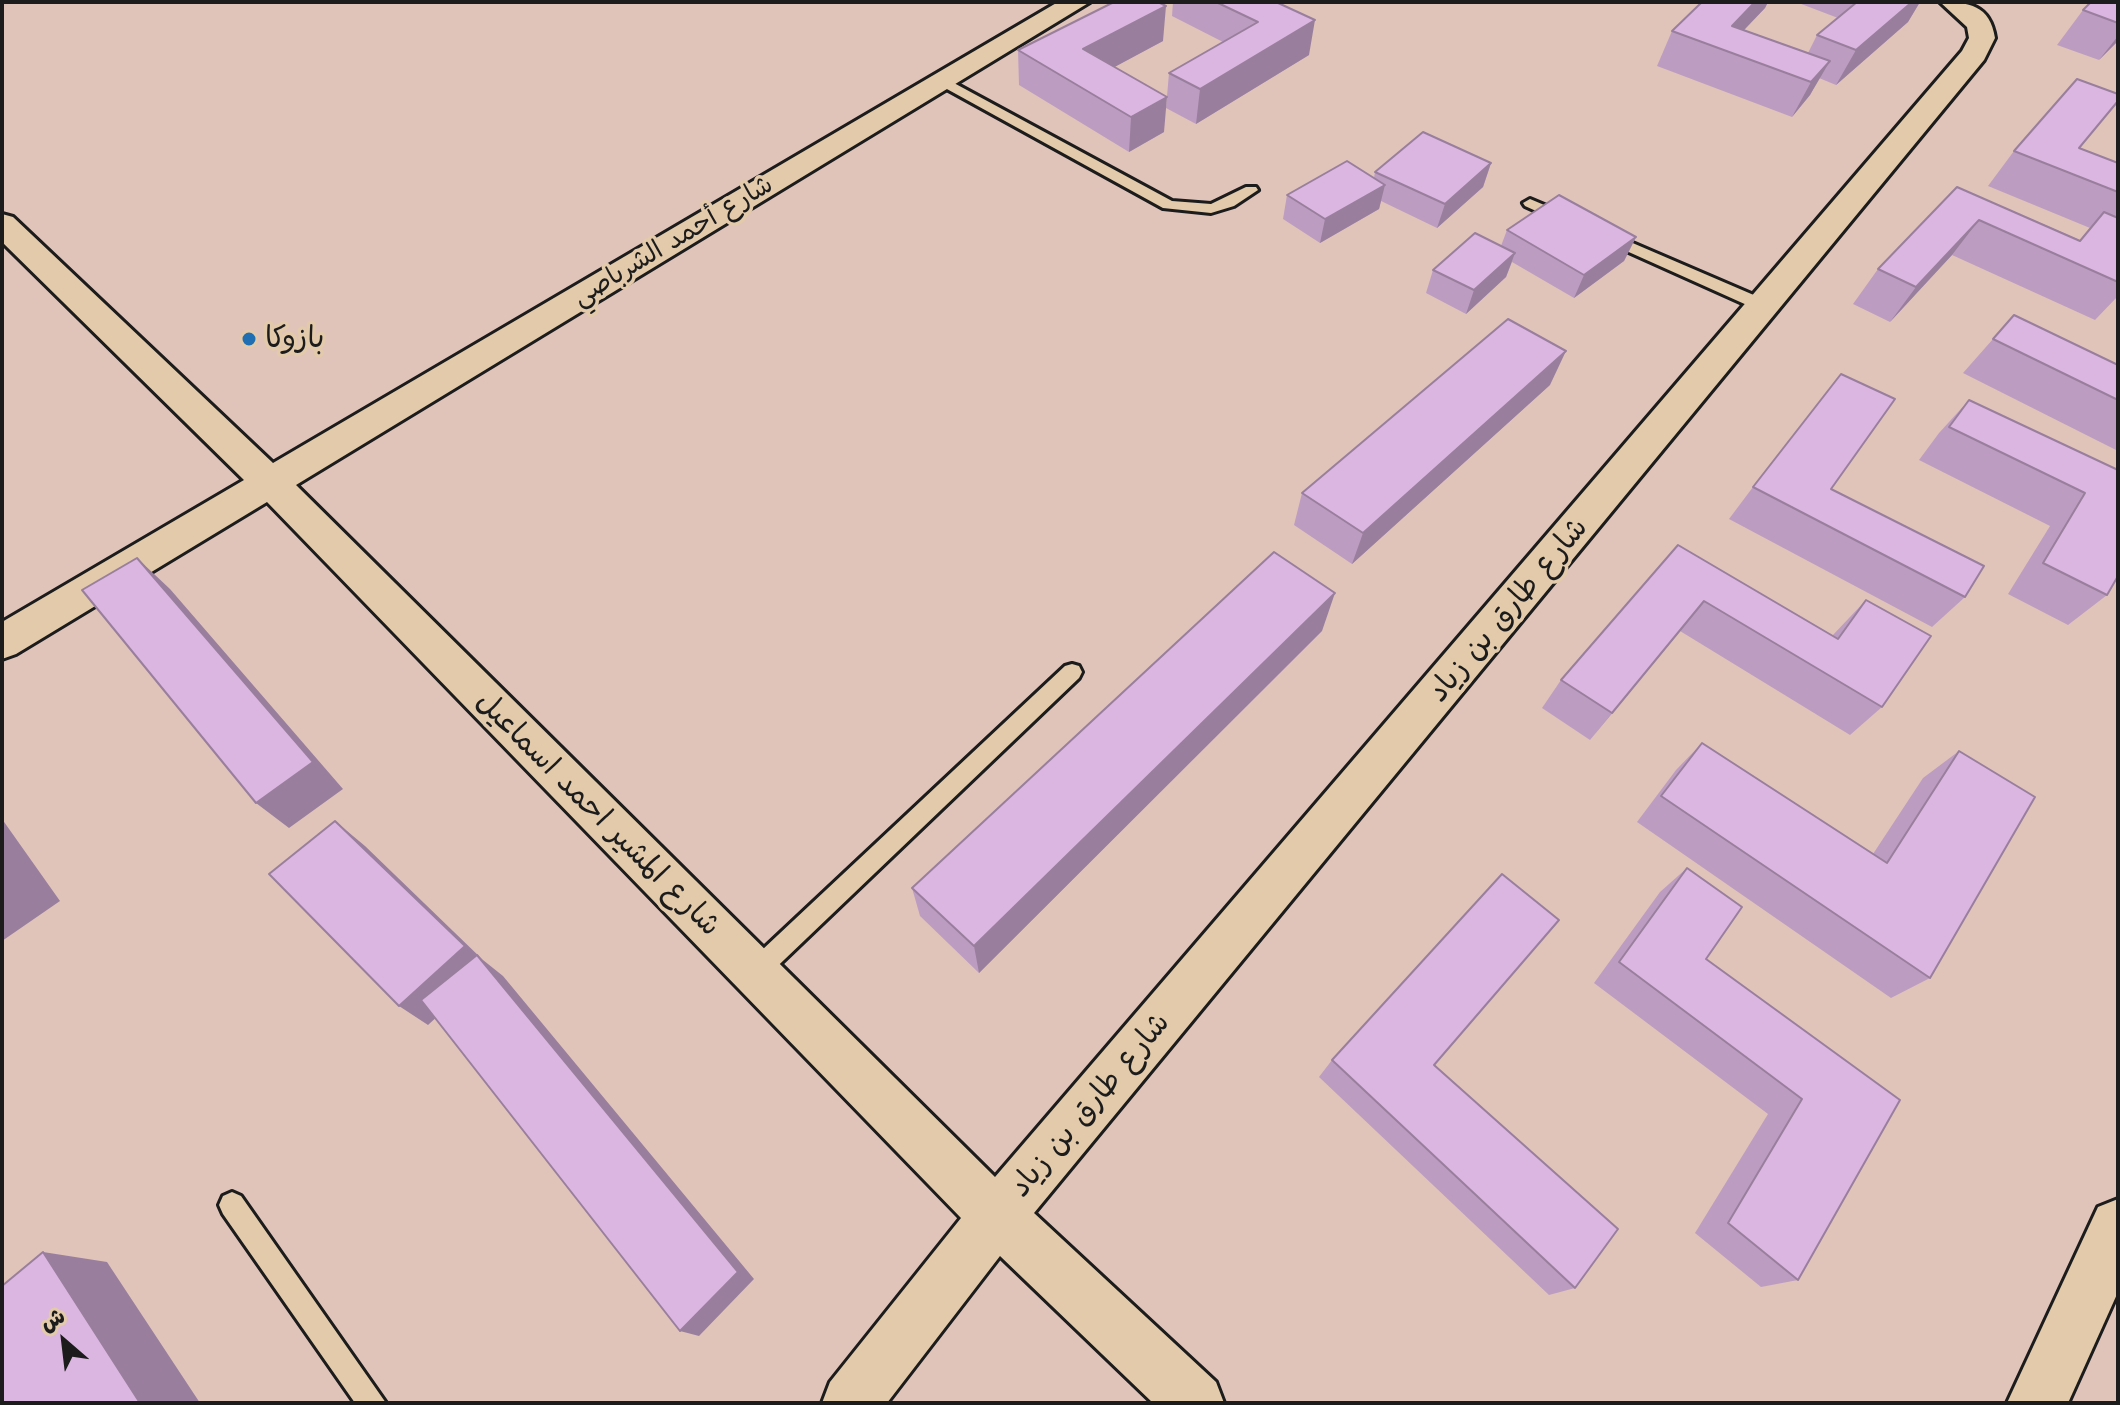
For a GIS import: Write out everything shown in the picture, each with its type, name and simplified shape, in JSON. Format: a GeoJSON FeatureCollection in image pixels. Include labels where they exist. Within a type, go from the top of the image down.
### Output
{"type":"FeatureCollection","features":[{"type":"Feature","properties":{"kind":"street","name":"شارع أحمد الشرباصي"},"geometry":{"type":"LineString","coordinates":[[2,642],[941,80],[1077,2]]}},
{"type":"Feature","properties":{"kind":"street","name":"شارع طارق بن زياد"},"geometry":{"type":"LineString","coordinates":[[851,1403],[997,1216],[1764,306],[1852,195],[1974,54],[1982,38],[1980,24],[1953,2]]}},
{"type":"Feature","properties":{"kind":"street","name":"شارع المشير احمد اسماعيل"},"geometry":{"type":"LineString","coordinates":[[2,224],[270,482],[997,1216],[1195,1403]]}},
{"type":"Feature","properties":{"kind":"street"},"geometry":{"type":"LineString","coordinates":[[2037,1403],[2118,1227]]}},
{"type":"Feature","properties":{"kind":"lane"},"geometry":{"type":"LineString","coordinates":[[941,80],[1168,205],[1200,211],[1223,209],[1251,190]]}},
{"type":"Feature","properties":{"kind":"lane"},"geometry":{"type":"LineString","coordinates":[[1530,203],[1764,306]]}},
{"type":"Feature","properties":{"kind":"lane"},"geometry":{"type":"LineString","coordinates":[[754,973],[1072,672]]}},
{"type":"Feature","properties":{"kind":"lane"},"geometry":{"type":"LineString","coordinates":[[232,1205],[372,1403]]}},
{"type":"Feature","properties":{"kind":"building"},"geometry":{"type":"Polygon","coordinates":[[[1114,2],[1158,2],[1166,6],[1083,49],[1167,97],[1131,117],[1018,50],[1114,2]]]}},
{"type":"Feature","properties":{"kind":"building"},"geometry":{"type":"Polygon","coordinates":[[[1216,2],[1276,2],[1315,20],[1200,89],[1169,73],[1258,22],[1216,2]]]}},
{"type":"Feature","properties":{"kind":"building"},"geometry":{"type":"Polygon","coordinates":[[[1702,2],[1755,2],[1732,26],[1830,61],[1811,82],[1672,31],[1702,2]]]}},
{"type":"Feature","properties":{"kind":"building"},"geometry":{"type":"Polygon","coordinates":[[[1857,2],[1912,2],[1856,50],[1817,35],[1857,2]]]}},
{"type":"Feature","properties":{"kind":"building"},"geometry":{"type":"Polygon","coordinates":[[[2091,2],[2118,2],[2118,23],[2083,10],[2091,2]]]}},
{"type":"Feature","properties":{"kind":"building"},"geometry":{"type":"Polygon","coordinates":[[[2077,79],[2118,94],[2118,101],[2079,148],[2118,163],[2118,192],[2014,151],[2077,79]]]}},
{"type":"Feature","properties":{"kind":"building"},"geometry":{"type":"Polygon","coordinates":[[[1423,132],[1491,163],[1445,204],[1375,172],[1423,132]]]}},
{"type":"Feature","properties":{"kind":"building"},"geometry":{"type":"Polygon","coordinates":[[[1347,161],[1385,185],[1325,219],[1287,195],[1347,161]]]}},
{"type":"Feature","properties":{"kind":"building"},"geometry":{"type":"Polygon","coordinates":[[[1957,187],[2080,241],[2104,212],[2118,218],[2118,282],[1979,220],[1916,287],[1878,269],[1957,187]]]}},
{"type":"Feature","properties":{"kind":"building"},"geometry":{"type":"Polygon","coordinates":[[[1559,195],[1636,237],[1584,275],[1507,230],[1559,195]]]}},
{"type":"Feature","properties":{"kind":"building"},"geometry":{"type":"Polygon","coordinates":[[[1475,233],[1515,253],[1474,290],[1433,270],[1475,233]]]}},
{"type":"Feature","properties":{"kind":"building"},"geometry":{"type":"Polygon","coordinates":[[[2014,315],[2118,365],[2118,400],[1993,339],[2014,315]]]}},
{"type":"Feature","properties":{"kind":"building"},"geometry":{"type":"Polygon","coordinates":[[[1508,319],[1566,351],[1363,533],[1302,493],[1508,319]]]}},
{"type":"Feature","properties":{"kind":"building"},"geometry":{"type":"Polygon","coordinates":[[[1841,374],[1895,399],[1831,489],[1984,566],[1965,597],[1753,487],[1841,374]]]}},
{"type":"Feature","properties":{"kind":"building"},"geometry":{"type":"Polygon","coordinates":[[[1969,400],[2118,470],[2118,576],[2107,595],[2043,563],[2085,493],[1949,427],[1969,400]]]}},
{"type":"Feature","properties":{"kind":"building"},"geometry":{"type":"Polygon","coordinates":[[[1678,545],[1838,639],[1866,600],[1931,636],[1882,707],[1704,601],[1612,713],[1561,680],[1678,545]]]}},
{"type":"Feature","properties":{"kind":"building"},"geometry":{"type":"Polygon","coordinates":[[[1274,552],[1335,593],[974,946],[912,888],[1274,552]]]}},
{"type":"Feature","properties":{"kind":"building"},"geometry":{"type":"Polygon","coordinates":[[[137,558],[313,762],[256,803],[82,590],[137,558]]]}},
{"type":"Feature","properties":{"kind":"building"},"geometry":{"type":"Polygon","coordinates":[[[1702,743],[1887,863],[1959,751],[2035,797],[1930,978],[1661,796],[1702,743]]]}},
{"type":"Feature","properties":{"kind":"building"},"geometry":{"type":"Polygon","coordinates":[[[335,821],[465,946],[399,1006],[269,874],[335,821]]]}},
{"type":"Feature","properties":{"kind":"building"},"geometry":{"type":"Polygon","coordinates":[[[1687,868],[1742,907],[1706,959],[1900,1100],[1798,1280],[1728,1223],[1802,1099],[1619,962],[1687,868]]]}},
{"type":"Feature","properties":{"kind":"building"},"geometry":{"type":"Polygon","coordinates":[[[1502,874],[1559,920],[1434,1065],[1618,1229],[1575,1288],[1332,1060],[1502,874]]]}},
{"type":"Feature","properties":{"kind":"building"},"geometry":{"type":"Polygon","coordinates":[[[477,955],[738,1272],[680,1331],[421,1000],[477,955]]]}},
{"type":"Feature","properties":{"kind":"building"},"geometry":{"type":"Polygon","coordinates":[[[43,1252],[140,1403],[2,1403],[2,1286],[43,1252]]]}},
{"type":"Feature","properties":{"kind":"place","name":"بازوكا"},"geometry":{"type":"Point","coordinates":[249,339]}}]}
